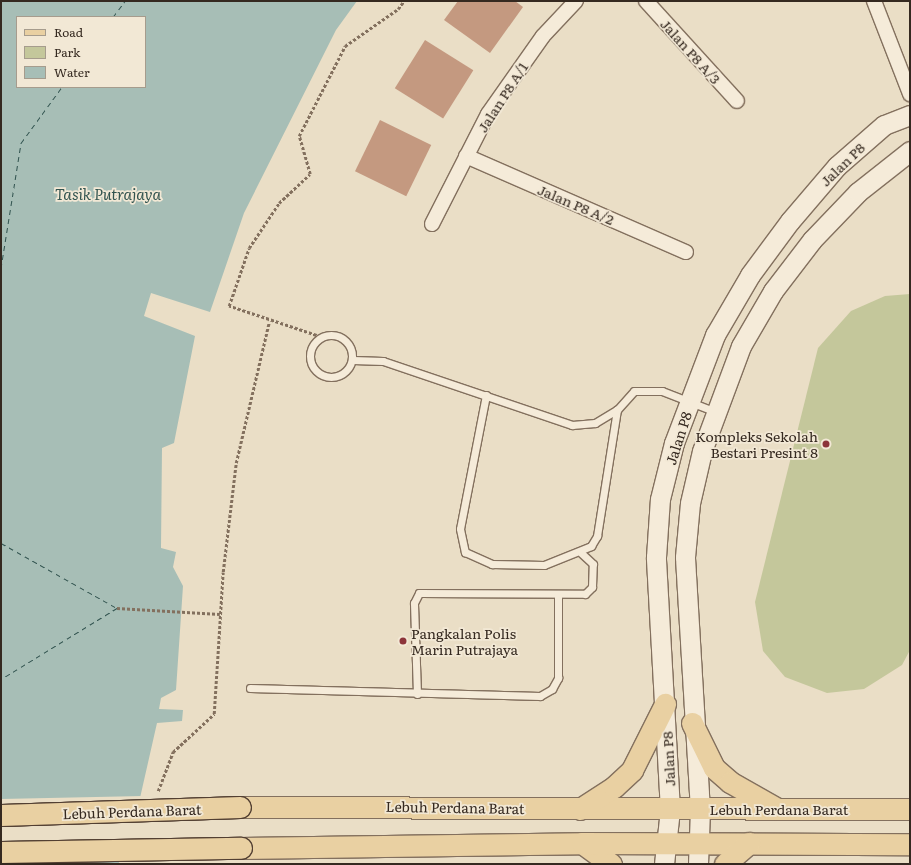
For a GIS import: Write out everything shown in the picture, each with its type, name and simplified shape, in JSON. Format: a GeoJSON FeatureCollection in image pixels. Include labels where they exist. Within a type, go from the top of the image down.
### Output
{"type":"FeatureCollection","features":[{"type":"Feature","properties":{"kind":"main road"},"geometry":{"type":"LineString","coordinates":[[580,809],[614,787],[632,770],[665,704]]}},
{"type":"Feature","properties":{"kind":"main road"},"geometry":{"type":"LineString","coordinates":[[692,723],[714,768],[730,782],[776,808]]}},
{"type":"Feature","properties":{"kind":"main road","name":"Lebuh Perdana Barat"},"geometry":{"type":"LineString","coordinates":[[1,815],[240,807],[670,810],[776,808],[910,809]]}},
{"type":"Feature","properties":{"kind":"main road"},"geometry":{"type":"LineString","coordinates":[[582,843],[611,864]]}},
{"type":"Feature","properties":{"kind":"main road"},"geometry":{"type":"LineString","coordinates":[[1,852],[582,843],[665,854],[699,854],[749,843],[910,844]]}},
{"type":"Feature","properties":{"kind":"main road"},"geometry":{"type":"LineString","coordinates":[[724,864],[749,843]]}},
{"type":"Feature","properties":{"kind":"street","name":"Jalan P8 A/1"},"geometry":{"type":"LineString","coordinates":[[432,224],[488,114],[524,62],[576,1]]}},
{"type":"Feature","properties":{"kind":"street","name":"Jalan P8 A/3"},"geometry":{"type":"LineString","coordinates":[[646,1],[737,101]]}},
{"type":"Feature","properties":{"kind":"street"},"geometry":{"type":"LineString","coordinates":[[874,1],[910,94]]}},
{"type":"Feature","properties":{"kind":"street","name":"Jalan P8"},"geometry":{"type":"LineString","coordinates":[[665,854],[670,810],[656,557],[660,499],[674,443],[715,335],[750,275],[790,221],[837,166],[884,126],[910,115]]}},
{"type":"Feature","properties":{"kind":"street","name":"Jalan P8"},"geometry":{"type":"LineString","coordinates":[[699,854],[700,810],[692,723],[685,557],[690,503],[717,412],[741,346],[773,291],[812,240],[858,192],[910,151]]}},
{"type":"Feature","properties":{"kind":"street","name":"Jalan P8 A/2"},"geometry":{"type":"LineString","coordinates":[[466,156],[686,252]]}},
{"type":"Feature","properties":{"kind":"lane"},"geometry":{"type":"LineString","coordinates":[[337,335],[350,344],[353,360],[345,373],[322,376],[311,365],[310,357],[315,342],[321,337],[337,335]]}},
{"type":"Feature","properties":{"kind":"lane"},"geometry":{"type":"LineString","coordinates":[[353,360],[383,361],[572,424],[595,423],[617,410],[634,391],[648,389],[717,412]]}},
{"type":"Feature","properties":{"kind":"lane"},"geometry":{"type":"LineString","coordinates":[[486,395],[460,529],[465,552],[492,564],[544,565],[581,553],[597,536],[617,410]]}},
{"type":"Feature","properties":{"kind":"lane"},"geometry":{"type":"LineString","coordinates":[[417,694],[414,603],[419,593],[585,594],[592,587],[593,564],[581,553]]}},
{"type":"Feature","properties":{"kind":"lane"},"geometry":{"type":"LineString","coordinates":[[250,688],[417,694],[540,696],[552,689],[558,678],[558,594]]}},
{"type":"Feature","properties":{"kind":"path"},"geometry":{"type":"LineString","coordinates":[[321,337],[269,322],[229,306],[249,248],[279,203],[310,174],[299,136],[346,46],[398,9],[404,1]]}},
{"type":"Feature","properties":{"kind":"path"},"geometry":{"type":"LineString","coordinates":[[157,798],[158,784],[173,752],[214,714],[220,614],[236,463],[269,322]]}},
{"type":"Feature","properties":{"kind":"path"},"geometry":{"type":"LineString","coordinates":[[117,608],[220,614]]}},
{"type":"Feature","properties":{"kind":"green space"},"geometry":{"type":"Polygon","coordinates":[[[910,294],[910,650],[902,665],[864,689],[827,693],[785,677],[763,651],[755,602],[818,348],[851,311],[885,296],[910,294]]]}},
{"type":"Feature","properties":{"kind":"water","name":"Tasik Putrajaya"},"geometry":{"type":"Polygon","coordinates":[[[1,1],[357,1],[336,30],[244,213],[210,312],[151,293],[144,316],[195,336],[174,443],[162,448],[161,548],[176,552],[173,567],[183,586],[176,690],[161,698],[159,709],[183,710],[182,721],[157,723],[140,798],[140,831],[118,864],[1,864],[1,1]]]}},
{"type":"Feature","properties":{"kind":"pier"},"geometry":{"type":"Polygon","coordinates":[[[143,796],[142,832],[124,859],[1,862],[1,799],[143,796]]]}},
{"type":"Feature","properties":{"kind":"building"},"geometry":{"type":"Polygon","coordinates":[[[458,1],[515,1],[523,7],[490,53],[444,20],[458,1]]]}},
{"type":"Feature","properties":{"kind":"building"},"geometry":{"type":"Polygon","coordinates":[[[425,40],[473,70],[443,119],[395,88],[425,40]]]}},
{"type":"Feature","properties":{"kind":"building"},"geometry":{"type":"Polygon","coordinates":[[[380,120],[431,145],[406,196],[355,171],[380,120]]]}},
{"type":"Feature","properties":{"kind":"ferry route"},"geometry":{"type":"LineString","coordinates":[[114,16],[125,1]]}},
{"type":"Feature","properties":{"kind":"ferry route"},"geometry":{"type":"LineString","coordinates":[[1,268],[21,143],[61,88]]}},
{"type":"Feature","properties":{"kind":"ferry route"},"geometry":{"type":"LineString","coordinates":[[1,543],[117,608],[1,679]]}},
{"type":"Feature","properties":{"kind":"place","name":"Kompleks Sekolah Bestari Presint 8"},"geometry":{"type":"Point","coordinates":[826,444]}},
{"type":"Feature","properties":{"kind":"place","name":"Pangkalan Polis Marin Putrajaya"},"geometry":{"type":"Point","coordinates":[403,641]}}]}
